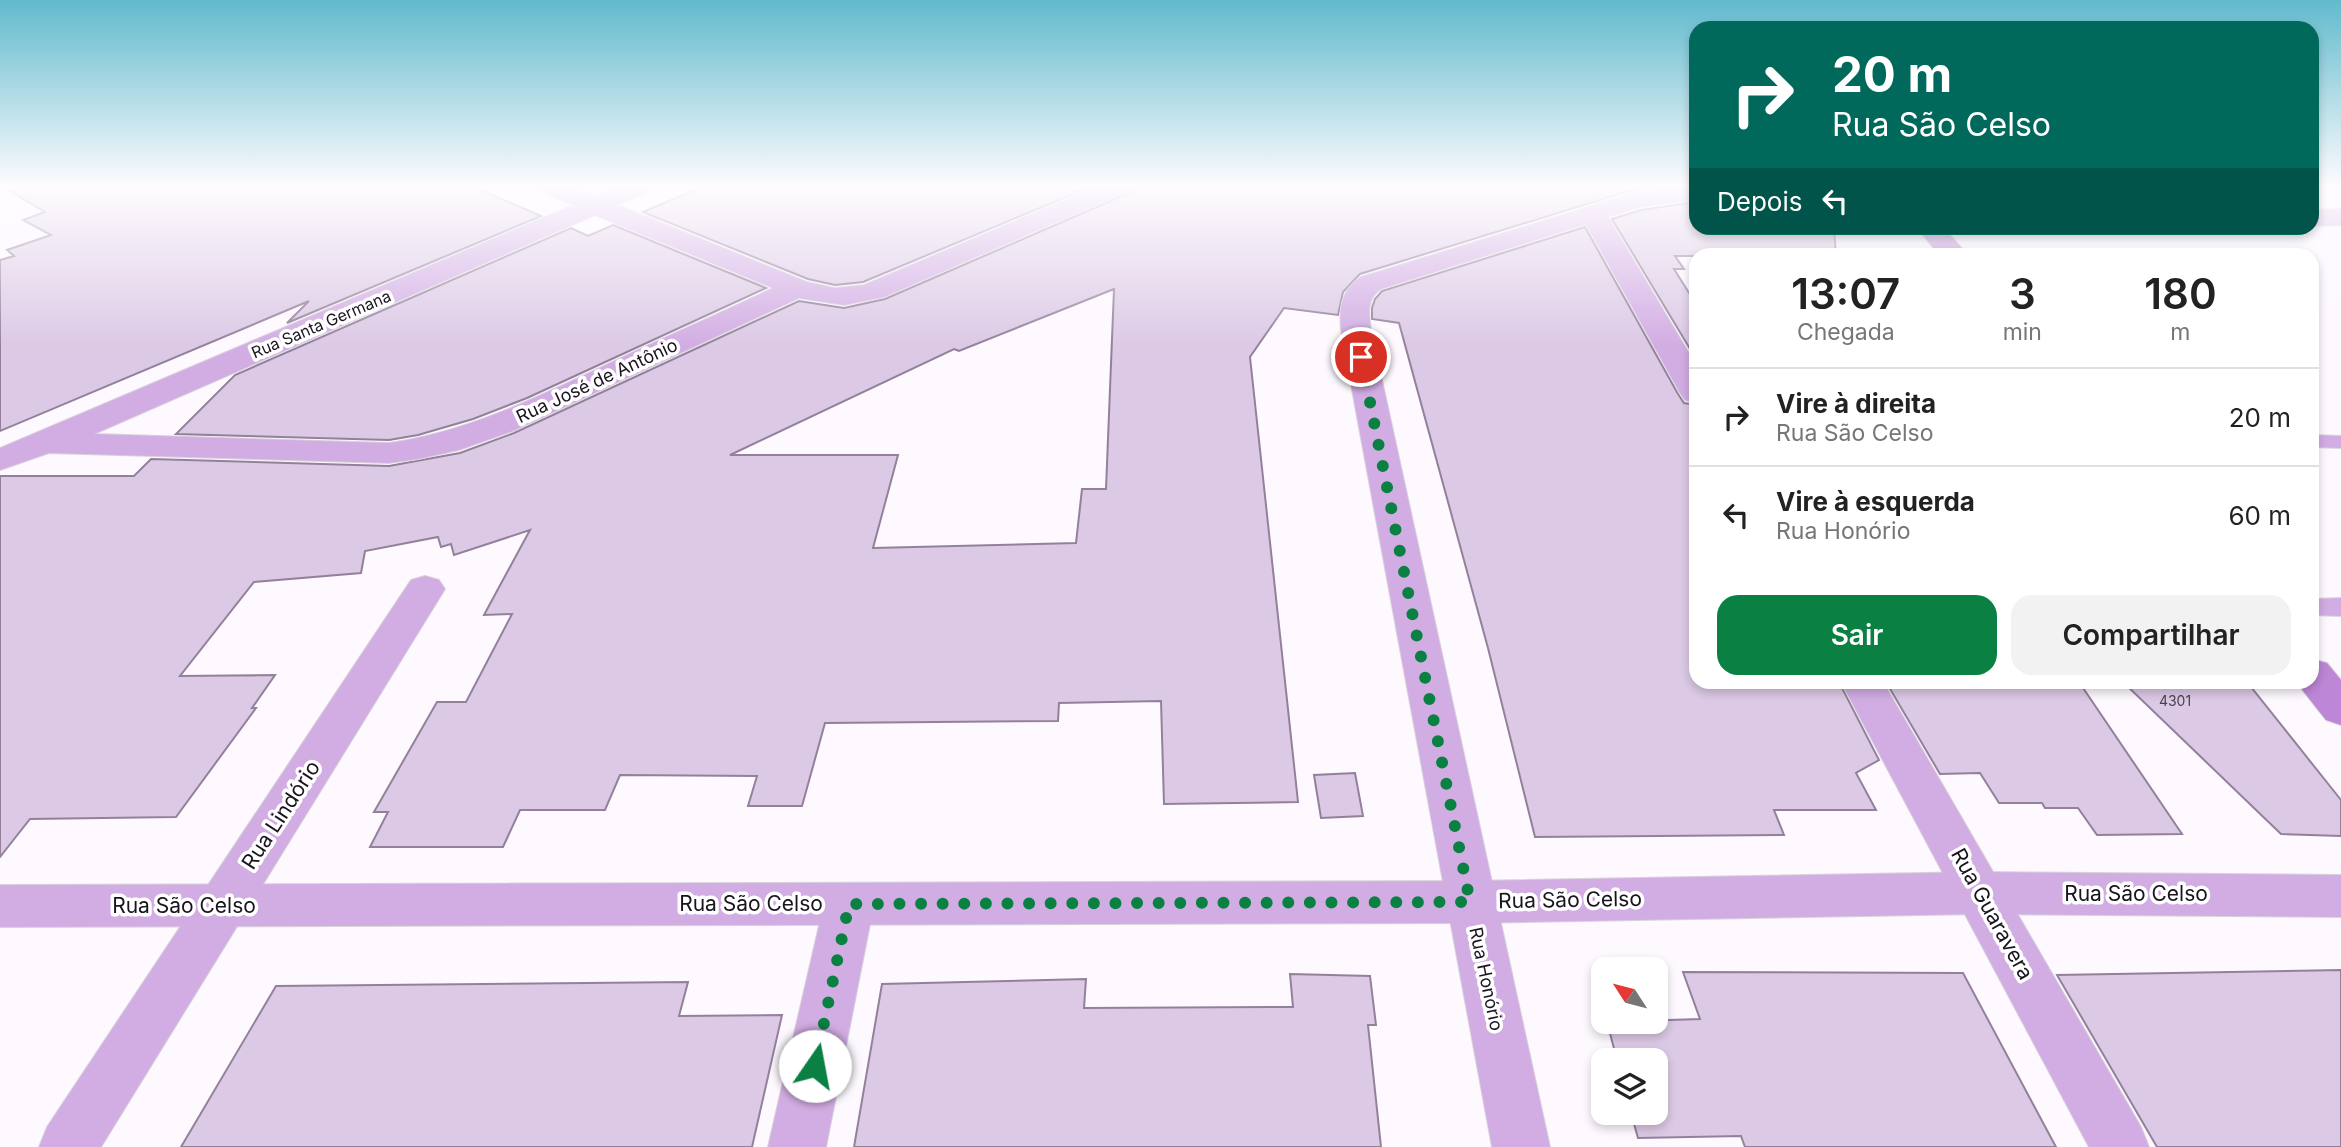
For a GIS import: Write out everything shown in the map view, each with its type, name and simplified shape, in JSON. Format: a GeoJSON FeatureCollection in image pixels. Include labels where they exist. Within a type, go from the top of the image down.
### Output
{"type":"FeatureCollection","features":[{"type":"Feature","properties":{"kind":"main road"},"geometry":{"type":"LineString","coordinates":[[2319,682],[2341,709]]}},
{"type":"Feature","properties":{"kind":"street","name":"Rua Santa Germana"},"geometry":{"type":"LineString","coordinates":[[0,460],[45,443],[514,240]]}},
{"type":"Feature","properties":{"kind":"street"},"geometry":{"type":"LineString","coordinates":[[678,240],[797,288],[827,297],[842,298],[874,291],[994,240]]}},
{"type":"Feature","properties":{"kind":"street","name":"Rua Honório"},"geometry":{"type":"LineString","coordinates":[[1511,240],[1371,283],[1363,287],[1354,307],[1356,330],[1521,1147]]}},
{"type":"Feature","properties":{"kind":"street"},"geometry":{"type":"LineString","coordinates":[[1608,240],[1689,381]]}},
{"type":"Feature","properties":{"kind":"street","name":"Rua José de Antônio"},"geometry":{"type":"LineString","coordinates":[[45,443],[389,453],[417,450],[456,441],[507,423],[797,288]]}},
{"type":"Feature","properties":{"kind":"street","name":"Rua Lindório"},"geometry":{"type":"LineString","coordinates":[[68,1147],[425,589]]}},
{"type":"Feature","properties":{"kind":"street","name":"Rua Guaravera"},"geometry":{"type":"LineString","coordinates":[[1866,689],[2120,1147]]}},
{"type":"Feature","properties":{"kind":"street","name":"Rua São Celso"},"geometry":{"type":"LineString","coordinates":[[0,906],[1470,902],[1981,893],[2341,896]]}},
{"type":"Feature","properties":{"kind":"street"},"geometry":{"type":"LineString","coordinates":[[797,1147],[849,904]]}},
{"type":"Feature","properties":{"kind":"lane"},"geometry":{"type":"LineString","coordinates":[[2319,441],[2341,442]]}},
{"type":"Feature","properties":{"kind":"lane"},"geometry":{"type":"LineString","coordinates":[[2319,607],[2341,607]]}},
{"type":"Feature","properties":{"kind":"building"},"geometry":{"type":"Polygon","coordinates":[[[38,240],[485,240],[287,323],[309,301],[0,431],[0,260],[14,256],[7,250],[38,240]]]}},
{"type":"Feature","properties":{"kind":"building"},"geometry":{"type":"Polygon","coordinates":[[[545,240],[648,240],[766,288],[527,398],[473,419],[418,435],[389,440],[176,434],[235,375],[545,240]]]}},
{"type":"Feature","properties":{"kind":"building"},"geometry":{"type":"Polygon","coordinates":[[[711,240],[964,240],[863,282],[835,285],[808,279],[711,240]]]}},
{"type":"Feature","properties":{"kind":"building"},"geometry":{"type":"Polygon","coordinates":[[[1022,240],[1472,240],[1360,274],[1343,292],[1338,315],[1284,308],[1250,357],[1298,802],[1164,804],[1161,701],[1059,703],[1058,721],[825,723],[802,806],[748,806],[757,776],[620,775],[605,810],[520,810],[503,847],[370,847],[388,812],[374,812],[437,702],[466,702],[512,614],[484,615],[530,530],[454,555],[451,544],[441,547],[438,537],[365,551],[361,573],[254,582],[180,676],[275,675],[252,708],[256,708],[176,817],[30,819],[0,857],[0,476],[134,476],[151,459],[389,466],[460,453],[514,433],[799,301],[844,308],[885,299],[1022,240]],[[1114,289],[959,351],[954,349],[730,455],[898,455],[873,548],[1076,543],[1082,489],[1106,489],[1114,289]]]}},
{"type":"Feature","properties":{"kind":"building"},"geometry":{"type":"Polygon","coordinates":[[[1545,240],[1592,240],[1678,394],[1684,403],[1689,404],[1689,689],[1843,689],[1879,760],[1856,773],[1876,810],[1774,810],[1784,835],[1535,837],[1488,648],[1399,323],[1372,319],[1375,299],[1382,291],[1545,240]]]}},
{"type":"Feature","properties":{"kind":"building"},"geometry":{"type":"Polygon","coordinates":[[[1624,240],[1835,240],[1835,248],[1689,248],[1689,256],[1675,256],[1684,269],[1674,269],[1689,293],[1689,347],[1624,240]]]}},
{"type":"Feature","properties":{"kind":"building"},"geometry":{"type":"Polygon","coordinates":[[[1890,689],[2084,689],[2182,834],[2097,835],[2078,808],[2045,808],[2042,803],[1999,803],[1980,773],[1940,774],[1890,689]]]}},
{"type":"Feature","properties":{"kind":"building"},"geometry":{"type":"Polygon","coordinates":[[[2130,689],[2253,689],[2341,800],[2341,836],[2281,834],[2130,689]]]}},
{"type":"Feature","properties":{"kind":"building"},"geometry":{"type":"Polygon","coordinates":[[[1355,773],[1363,816],[1321,818],[1314,775],[1355,773]]]}},
{"type":"Feature","properties":{"kind":"building"},"geometry":{"type":"Polygon","coordinates":[[[2341,970],[2341,1147],[2157,1147],[2057,975],[2341,970]]]}},
{"type":"Feature","properties":{"kind":"building"},"geometry":{"type":"Polygon","coordinates":[[[1683,972],[1963,973],[2056,1147],[1745,1147],[1741,1136],[1638,1138],[1634,1125],[1668,1125],[1668,1048],[1614,1048],[1610,1034],[1668,1034],[1668,1020],[1700,1019],[1683,972]]]}},
{"type":"Feature","properties":{"kind":"building"},"geometry":{"type":"Polygon","coordinates":[[[1290,974],[1370,976],[1376,1025],[1368,1025],[1381,1147],[854,1147],[882,984],[1086,979],[1084,1008],[1293,1007],[1290,974]]]}},
{"type":"Feature","properties":{"kind":"building"},"geometry":{"type":"Polygon","coordinates":[[[688,982],[679,1016],[782,1015],[752,1147],[181,1147],[276,986],[688,982]]]}},
{"type":"Feature","properties":{"kind":"route"},"geometry":{"type":"LineString","coordinates":[[815,1066],[849,904],[1470,902],[1361,357]]}}]}
